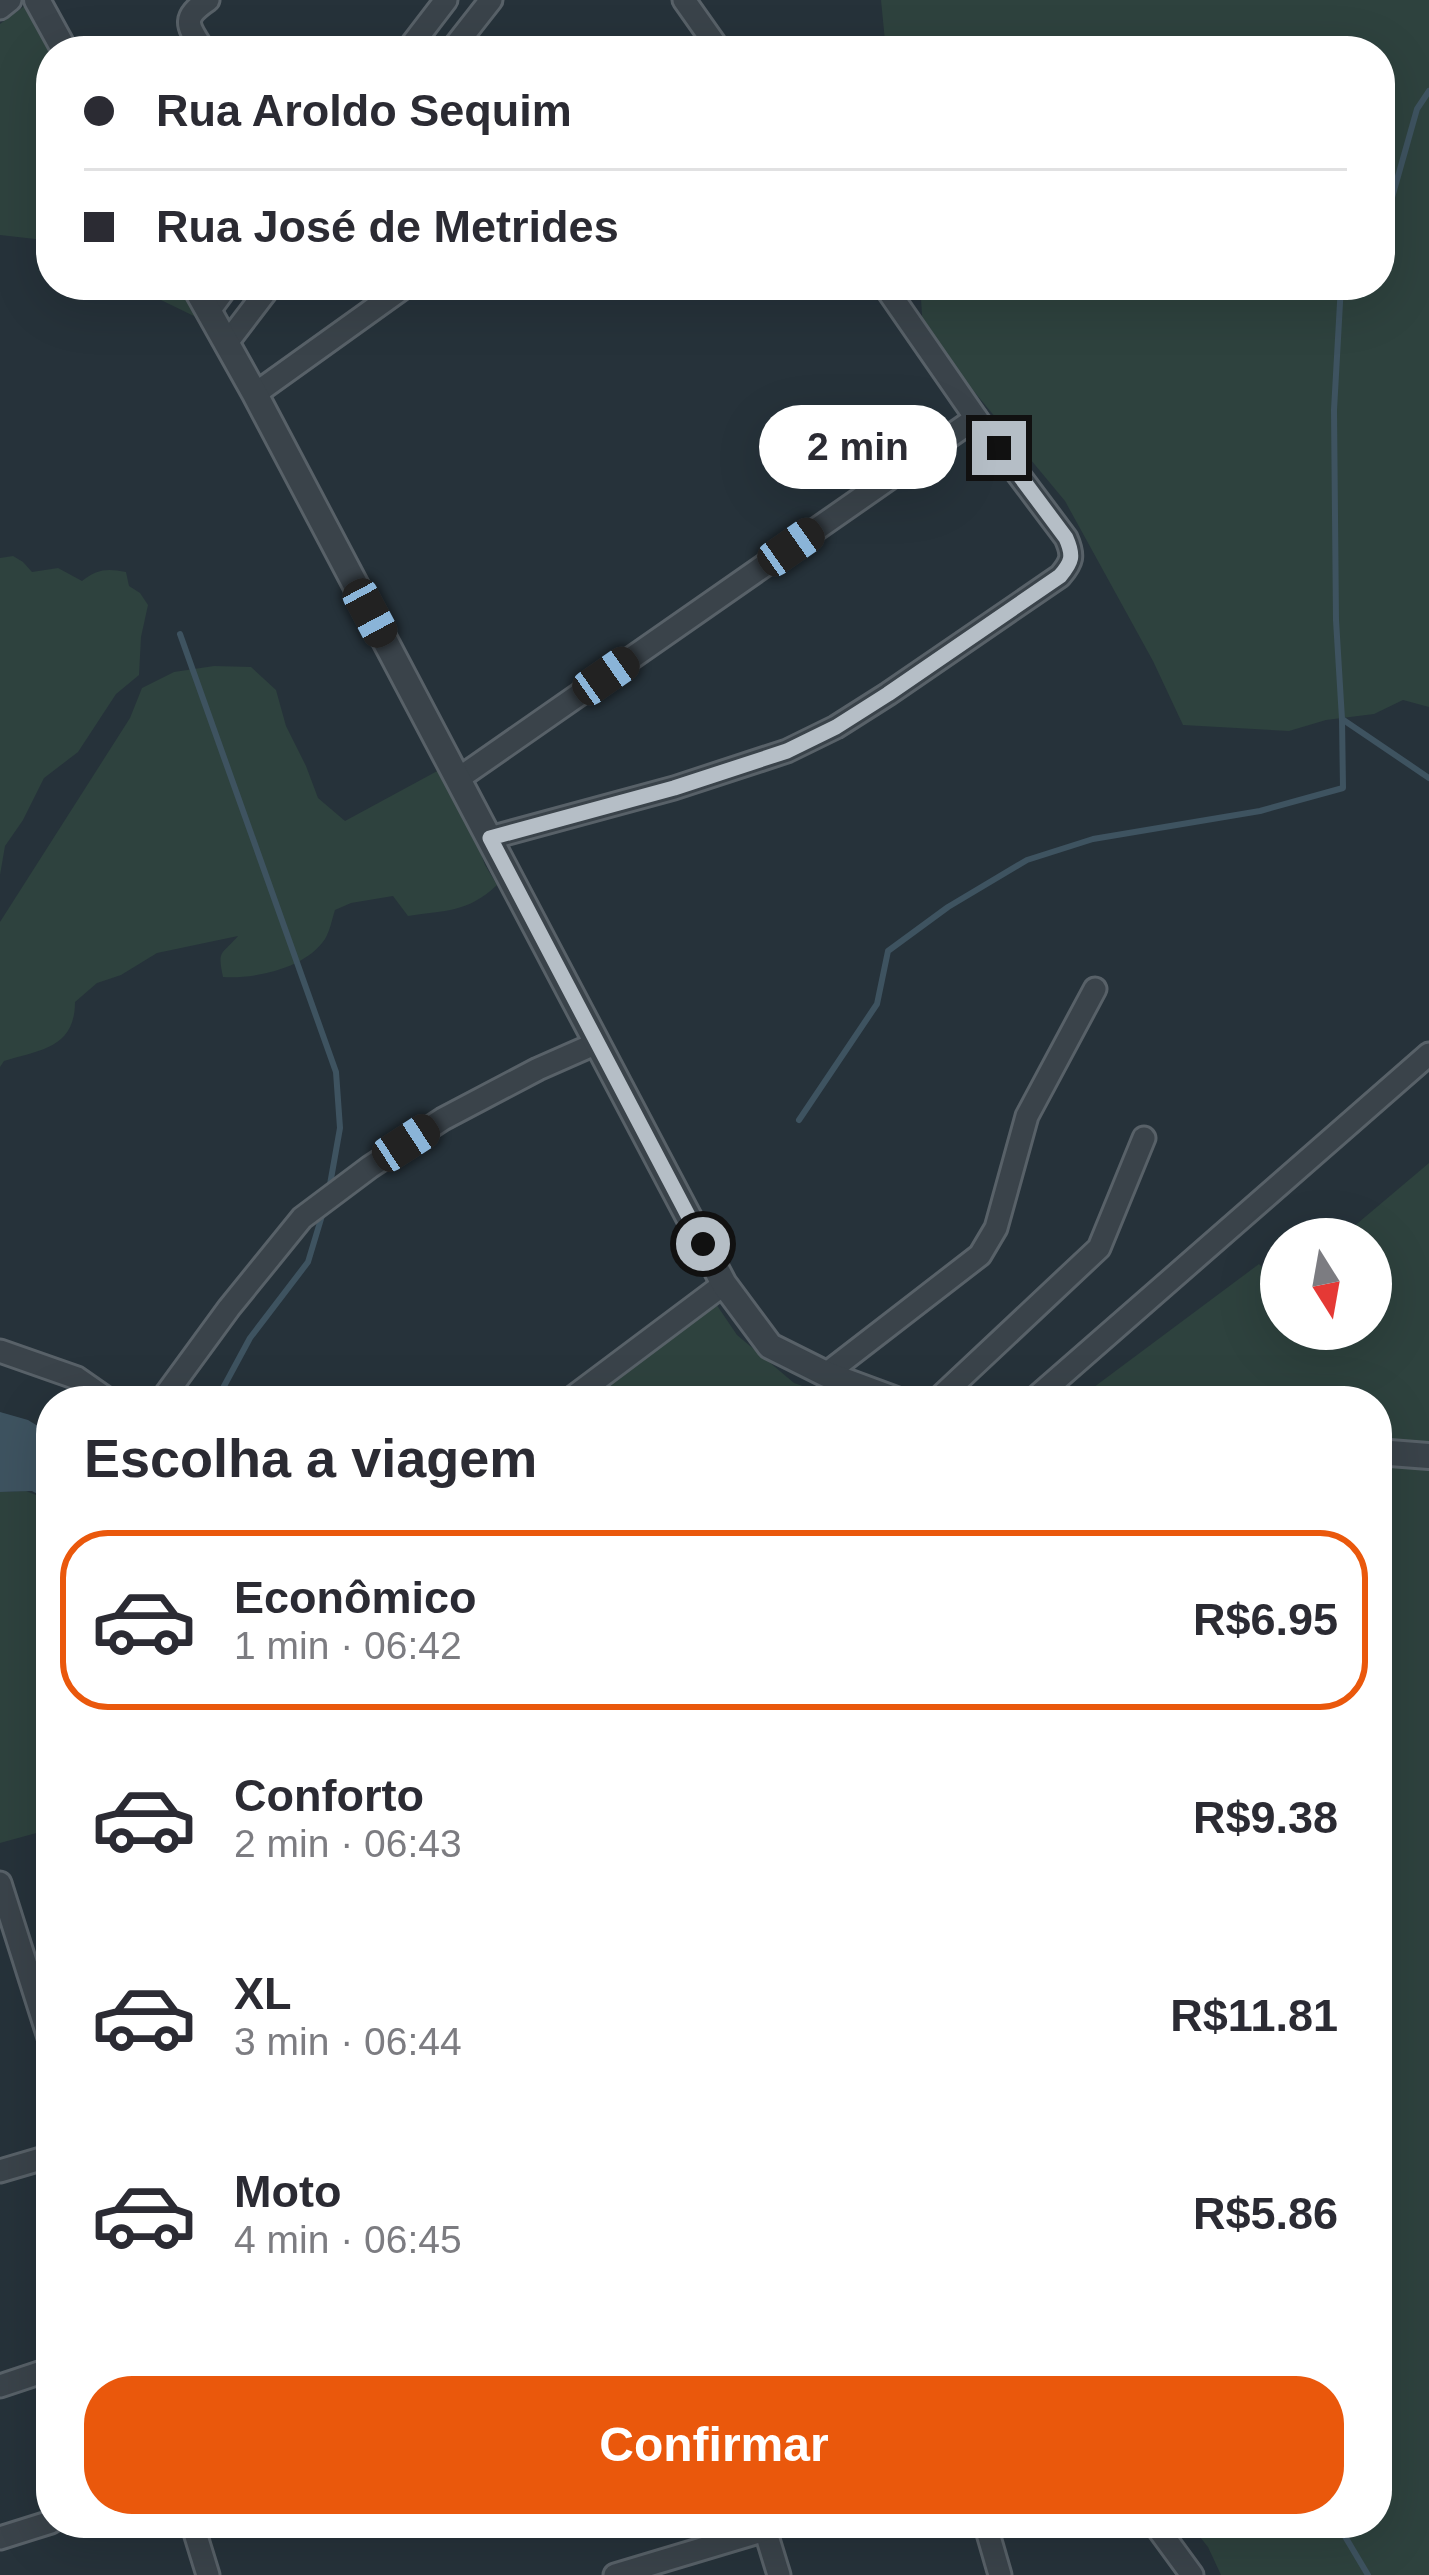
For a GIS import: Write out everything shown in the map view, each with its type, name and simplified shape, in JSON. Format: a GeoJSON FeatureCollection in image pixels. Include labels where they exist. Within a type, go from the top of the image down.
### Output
{"type":"FeatureCollection","features":[{"type":"Feature","properties":{"kind":"street"},"geometry":{"type":"LineString","coordinates":[[0,8],[10,0]]}},
{"type":"Feature","properties":{"kind":"street"},"geometry":{"type":"LineString","coordinates":[[37,0],[57,36]]}},
{"type":"Feature","properties":{"kind":"street"},"geometry":{"type":"LineString","coordinates":[[194,36],[189,20],[208,0]]}},
{"type":"Feature","properties":{"kind":"street"},"geometry":{"type":"LineString","coordinates":[[418,36],[446,0]]}},
{"type":"Feature","properties":{"kind":"street"},"geometry":{"type":"LineString","coordinates":[[462,36],[490,0]]}},
{"type":"Feature","properties":{"kind":"street"},"geometry":{"type":"LineString","coordinates":[[684,0],[709,36]]}},
{"type":"Feature","properties":{"kind":"street"},"geometry":{"type":"LineString","coordinates":[[202,300],[724,1285],[770,1346],[857,1386]]}},
{"type":"Feature","properties":{"kind":"street"},"geometry":{"type":"LineString","coordinates":[[208,312],[217,300]]}},
{"type":"Feature","properties":{"kind":"street"},"geometry":{"type":"LineString","coordinates":[[226,344],[260,300]]}},
{"type":"Feature","properties":{"kind":"street"},"geometry":{"type":"LineString","coordinates":[[255,394],[386,300]]}},
{"type":"Feature","properties":{"kind":"street"},"geometry":{"type":"LineString","coordinates":[[490,838],[674,788],[787,751],[888,694],[1060,576],[1071,563],[1066,538],[894,300]]}},
{"type":"Feature","properties":{"kind":"street"},"geometry":{"type":"LineString","coordinates":[[458,779],[976,418]]}},
{"type":"Feature","properties":{"kind":"street"},"geometry":{"type":"LineString","coordinates":[[826,1375],[980,1255],[996,1228],[1027,1116],[1095,989]]}},
{"type":"Feature","properties":{"kind":"street"},"geometry":{"type":"LineString","coordinates":[[171,1386],[302,1218],[442,1119],[597,1043]]}},
{"type":"Feature","properties":{"kind":"street"},"geometry":{"type":"LineString","coordinates":[[1049,1386],[1429,1054]]}},
{"type":"Feature","properties":{"kind":"street"},"geometry":{"type":"LineString","coordinates":[[952,1386],[1099,1248],[1144,1138]]}},
{"type":"Feature","properties":{"kind":"street"},"geometry":{"type":"LineString","coordinates":[[588,1386],[724,1285]]}},
{"type":"Feature","properties":{"kind":"street"},"geometry":{"type":"LineString","coordinates":[[0,1351],[88,1386]]}},
{"type":"Feature","properties":{"kind":"street"},"geometry":{"type":"LineString","coordinates":[[1392,1453],[1429,1456]]}},
{"type":"Feature","properties":{"kind":"street"},"geometry":{"type":"LineString","coordinates":[[0,1883],[36,1997]]}},
{"type":"Feature","properties":{"kind":"street"},"geometry":{"type":"LineString","coordinates":[[0,2171],[36,2160]]}},
{"type":"Feature","properties":{"kind":"street"},"geometry":{"type":"LineString","coordinates":[[0,2386],[36,2373]]}},
{"type":"Feature","properties":{"kind":"street"},"geometry":{"type":"LineString","coordinates":[[0,2537],[36,2526]]}},
{"type":"Feature","properties":{"kind":"street"},"geometry":{"type":"LineString","coordinates":[[197,2538],[208,2575]]}},
{"type":"Feature","properties":{"kind":"street"},"geometry":{"type":"LineString","coordinates":[[615,2575],[728,2538]]}},
{"type":"Feature","properties":{"kind":"street"},"geometry":{"type":"LineString","coordinates":[[768,2538],[779,2575]]}},
{"type":"Feature","properties":{"kind":"street"},"geometry":{"type":"LineString","coordinates":[[989,2538],[1000,2575]]}},
{"type":"Feature","properties":{"kind":"street"},"geometry":{"type":"LineString","coordinates":[[1165,2538],[1192,2575]]}},
{"type":"Feature","properties":{"kind":"green space"},"geometry":{"type":"Polygon","coordinates":[[[881,0],[1429,0],[1429,707],[1403,700],[1374,714],[1289,731],[1183,725],[1065,501],[923,330],[921,300],[1395,300],[1395,36],[885,36],[881,0]]]}},
{"type":"Feature","properties":{"kind":"green space"},"geometry":{"type":"Polygon","coordinates":[[[26,5],[43,36],[36,36],[36,239],[0,235],[0,24],[26,5]]]}},
{"type":"Feature","properties":{"kind":"green space"},"geometry":{"type":"Polygon","coordinates":[[[161,300],[186,300],[196,317],[161,300]]]}},
{"type":"Feature","properties":{"kind":"green space"},"geometry":{"type":"Polygon","coordinates":[[[13,556],[32,572],[58,568],[82,581],[102,570],[126,572],[129,586],[148,605],[139,675],[116,694],[78,752],[44,778],[5,846],[0,875],[0,558],[13,556]]]}},
{"type":"Feature","properties":{"kind":"green space"},"geometry":{"type":"Polygon","coordinates":[[[251,667],[276,690],[286,726],[318,798],[345,821],[441,769],[497,885],[466,906],[408,916],[393,896],[351,903],[335,910],[327,936],[317,949],[265,974],[223,977],[221,957],[238,936],[157,953],[97,983],[75,1002],[69,1029],[53,1045],[4,1061],[0,1067],[0,922],[130,718],[142,688],[174,672],[251,667]]]}},
{"type":"Feature","properties":{"kind":"green space"},"geometry":{"type":"Polygon","coordinates":[[[1429,1163],[1429,1442],[1392,1439],[1392,1386],[1095,1386],[1259,1264],[1260,1350],[1392,1350],[1392,1218],[1364,1218],[1429,1163]]]}},
{"type":"Feature","properties":{"kind":"green space"},"geometry":{"type":"Polygon","coordinates":[[[714,1301],[737,1335],[803,1386],[586,1386],[714,1301]]]}},
{"type":"Feature","properties":{"kind":"green space"},"geometry":{"type":"Polygon","coordinates":[[[1392,1463],[1429,1468],[1429,2575],[1221,2575],[1201,2538],[1392,2538],[1392,1463]]]}},
{"type":"Feature","properties":{"kind":"green space"},"geometry":{"type":"Polygon","coordinates":[[[0,1492],[36,1495],[36,1833],[0,1843],[0,1492]]]}},
{"type":"Feature","properties":{"kind":"water"},"geometry":{"type":"Polygon","coordinates":[[[0,1412],[36,1425],[36,1493],[0,1492],[0,1412]]]}},
{"type":"Feature","properties":{"kind":"waterway"},"geometry":{"type":"LineString","coordinates":[[1395,187],[1417,109],[1429,91]]}},
{"type":"Feature","properties":{"kind":"waterway"},"geometry":{"type":"LineString","coordinates":[[799,1120],[877,1004],[888,951],[948,907],[1027,860],[1093,839],[1260,811],[1343,788],[1334,410],[1340,300]]}},
{"type":"Feature","properties":{"kind":"waterway"},"geometry":{"type":"LineString","coordinates":[[180,634],[336,1072],[340,1128],[329,1190]]}},
{"type":"Feature","properties":{"kind":"waterway"},"geometry":{"type":"LineString","coordinates":[[1342,719],[1429,778]]}},
{"type":"Feature","properties":{"kind":"waterway"},"geometry":{"type":"LineString","coordinates":[[224,1386],[250,1338],[308,1262],[324,1209]]}},
{"type":"Feature","properties":{"kind":"waterway"},"geometry":{"type":"LineString","coordinates":[[1346,2538],[1368,2575]]}},
{"type":"Feature","properties":{"kind":"route"},"geometry":{"type":"LineString","coordinates":[[703,1244],[490,838],[674,788],[787,751],[888,694],[1060,576],[1071,563],[1066,538],[999,448]]}}]}
